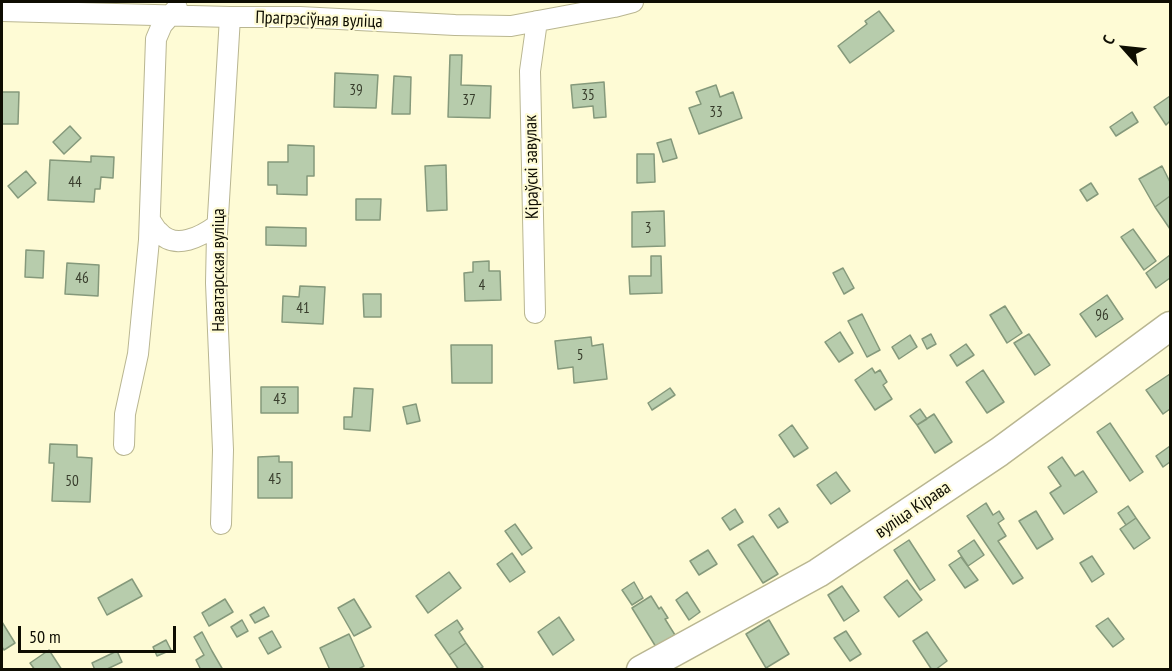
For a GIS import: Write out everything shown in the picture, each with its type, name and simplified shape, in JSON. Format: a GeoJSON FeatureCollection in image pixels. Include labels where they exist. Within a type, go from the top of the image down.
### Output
{"type":"FeatureCollection","features":[{"type":"Feature","properties":{"kind":"street","name":"Прагрэсіўная вуліца"},"geometry":{"type":"LineString","coordinates":[[2,11],[176,8],[230,17],[300,17],[511,26],[545,14],[614,7],[633,2]]}},
{"type":"Feature","properties":{"kind":"street"},"geometry":{"type":"LineString","coordinates":[[124,446],[125,414],[138,354],[150,220],[156,39],[162,25],[176,8]]}},
{"type":"Feature","properties":{"kind":"street","name":"Кіраўскі завулак"},"geometry":{"type":"LineString","coordinates":[[535,313],[530,71],[545,14]]}},
{"type":"Feature","properties":{"kind":"street","name":"Наватарская вуліца"},"geometry":{"type":"LineString","coordinates":[[221,524],[223,450],[216,283],[217,225],[230,17]]}},
{"type":"Feature","properties":{"kind":"street"},"geometry":{"type":"LineString","coordinates":[[150,220],[159,233],[172,240],[184,241],[198,238],[217,225]]}},
{"type":"Feature","properties":{"kind":"street","name":"вуліца Кірава"},"geometry":{"type":"LineString","coordinates":[[641,669],[818,573],[999,452],[1170,326]]}},
{"type":"Feature","properties":{"kind":"building"},"geometry":{"type":"Polygon","coordinates":[[[879,11],[894,31],[850,63],[838,46],[867,24],[865,21],[879,11]]]}},
{"type":"Feature","properties":{"kind":"building"},"geometry":{"type":"Polygon","coordinates":[[[450,55],[462,55],[461,85],[491,86],[490,118],[448,117],[450,55]]]}},
{"type":"Feature","properties":{"kind":"building"},"geometry":{"type":"Polygon","coordinates":[[[335,73],[378,75],[376,108],[334,107],[335,73]]]}},
{"type":"Feature","properties":{"kind":"building"},"geometry":{"type":"Polygon","coordinates":[[[394,76],[411,77],[410,114],[392,114],[394,76]]]}},
{"type":"Feature","properties":{"kind":"building"},"geometry":{"type":"Polygon","coordinates":[[[604,82],[606,117],[594,118],[593,106],[573,108],[571,85],[604,82]]]}},
{"type":"Feature","properties":{"kind":"building"},"geometry":{"type":"Polygon","coordinates":[[[716,85],[720,97],[733,92],[742,118],[699,134],[689,108],[701,104],[696,92],[716,85]]]}},
{"type":"Feature","properties":{"kind":"building"},"geometry":{"type":"Polygon","coordinates":[[[2,92],[19,92],[18,124],[2,124],[2,92]]]}},
{"type":"Feature","properties":{"kind":"building"},"geometry":{"type":"Polygon","coordinates":[[[1170,96],[1170,121],[1166,125],[1154,107],[1170,96]]]}},
{"type":"Feature","properties":{"kind":"building"},"geometry":{"type":"Polygon","coordinates":[[[1132,112],[1138,122],[1116,136],[1110,127],[1132,112]]]}},
{"type":"Feature","properties":{"kind":"building"},"geometry":{"type":"Polygon","coordinates":[[[70,126],[81,138],[64,154],[53,142],[70,126]]]}},
{"type":"Feature","properties":{"kind":"building"},"geometry":{"type":"Polygon","coordinates":[[[671,139],[677,158],[663,162],[657,143],[671,139]]]}},
{"type":"Feature","properties":{"kind":"building"},"geometry":{"type":"Polygon","coordinates":[[[288,145],[314,146],[314,176],[307,176],[307,195],[277,194],[277,185],[268,185],[268,162],[288,162],[288,145]]]}},
{"type":"Feature","properties":{"kind":"building"},"geometry":{"type":"Polygon","coordinates":[[[637,154],[654,154],[655,182],[637,183],[637,154]]]}},
{"type":"Feature","properties":{"kind":"building"},"geometry":{"type":"Polygon","coordinates":[[[91,156],[114,157],[113,178],[101,177],[100,189],[95,189],[94,202],[48,200],[50,160],[91,162],[91,156]]]}},
{"type":"Feature","properties":{"kind":"building"},"geometry":{"type":"Polygon","coordinates":[[[446,165],[447,210],[427,211],[425,166],[446,165]]]}},
{"type":"Feature","properties":{"kind":"building"},"geometry":{"type":"Polygon","coordinates":[[[1162,166],[1170,182],[1170,196],[1155,207],[1139,179],[1162,166]]]}},
{"type":"Feature","properties":{"kind":"building"},"geometry":{"type":"Polygon","coordinates":[[[26,171],[36,183],[18,198],[8,186],[26,171]]]}},
{"type":"Feature","properties":{"kind":"building"},"geometry":{"type":"Polygon","coordinates":[[[1091,183],[1098,194],[1087,201],[1080,190],[1091,183]]]}},
{"type":"Feature","properties":{"kind":"building"},"geometry":{"type":"Polygon","coordinates":[[[1170,196],[1170,229],[1155,207],[1170,196]]]}},
{"type":"Feature","properties":{"kind":"building"},"geometry":{"type":"Polygon","coordinates":[[[356,199],[381,199],[380,220],[356,220],[356,199]]]}},
{"type":"Feature","properties":{"kind":"building"},"geometry":{"type":"Polygon","coordinates":[[[664,211],[665,246],[632,247],[632,212],[664,211]]]}},
{"type":"Feature","properties":{"kind":"building"},"geometry":{"type":"Polygon","coordinates":[[[266,227],[306,228],[306,246],[266,245],[266,227]]]}},
{"type":"Feature","properties":{"kind":"building"},"geometry":{"type":"Polygon","coordinates":[[[1133,229],[1156,261],[1144,270],[1121,237],[1133,229]]]}},
{"type":"Feature","properties":{"kind":"building"},"geometry":{"type":"Polygon","coordinates":[[[26,250],[44,251],[43,278],[25,277],[26,250]]]}},
{"type":"Feature","properties":{"kind":"building"},"geometry":{"type":"Polygon","coordinates":[[[1170,255],[1170,278],[1156,288],[1146,273],[1170,255]]]}},
{"type":"Feature","properties":{"kind":"building"},"geometry":{"type":"Polygon","coordinates":[[[651,256],[661,256],[662,293],[630,294],[629,276],[651,276],[651,256]]]}},
{"type":"Feature","properties":{"kind":"building"},"geometry":{"type":"Polygon","coordinates":[[[489,261],[489,271],[500,271],[501,300],[465,301],[464,273],[473,272],[473,262],[489,261]]]}},
{"type":"Feature","properties":{"kind":"building"},"geometry":{"type":"Polygon","coordinates":[[[67,263],[99,265],[98,296],[65,294],[67,263]]]}},
{"type":"Feature","properties":{"kind":"building"},"geometry":{"type":"Polygon","coordinates":[[[843,268],[854,288],[844,294],[833,273],[843,268]]]}},
{"type":"Feature","properties":{"kind":"building"},"geometry":{"type":"Polygon","coordinates":[[[300,286],[325,287],[323,324],[282,322],[283,296],[299,297],[300,286]]]}},
{"type":"Feature","properties":{"kind":"building"},"geometry":{"type":"Polygon","coordinates":[[[363,294],[381,294],[381,317],[364,317],[363,294]]]}},
{"type":"Feature","properties":{"kind":"building"},"geometry":{"type":"Polygon","coordinates":[[[1107,295],[1123,319],[1096,337],[1080,314],[1107,295]]]}},
{"type":"Feature","properties":{"kind":"building"},"geometry":{"type":"Polygon","coordinates":[[[1005,306],[1022,333],[1007,343],[990,315],[1005,306]]]}},
{"type":"Feature","properties":{"kind":"building"},"geometry":{"type":"Polygon","coordinates":[[[862,314],[880,350],[867,357],[848,321],[862,314]]]}},
{"type":"Feature","properties":{"kind":"building"},"geometry":{"type":"Polygon","coordinates":[[[840,332],[853,353],[839,362],[825,342],[840,332]]]}},
{"type":"Feature","properties":{"kind":"building"},"geometry":{"type":"Polygon","coordinates":[[[931,334],[936,344],[927,349],[922,339],[931,334]]]}},
{"type":"Feature","properties":{"kind":"building"},"geometry":{"type":"Polygon","coordinates":[[[1029,334],[1050,365],[1035,375],[1014,343],[1029,334]]]}},
{"type":"Feature","properties":{"kind":"building"},"geometry":{"type":"Polygon","coordinates":[[[910,335],[917,347],[899,359],[892,347],[910,335]]]}},
{"type":"Feature","properties":{"kind":"building"},"geometry":{"type":"Polygon","coordinates":[[[591,337],[592,346],[603,344],[607,379],[574,383],[573,367],[558,369],[555,341],[591,337]]]}},
{"type":"Feature","properties":{"kind":"building"},"geometry":{"type":"Polygon","coordinates":[[[966,344],[974,355],[957,366],[950,355],[966,344]]]}},
{"type":"Feature","properties":{"kind":"building"},"geometry":{"type":"Polygon","coordinates":[[[451,345],[492,345],[492,383],[452,383],[451,345]]]}},
{"type":"Feature","properties":{"kind":"building"},"geometry":{"type":"Polygon","coordinates":[[[872,368],[875,373],[880,370],[887,382],[883,385],[892,399],[875,410],[855,380],[872,368]]]}},
{"type":"Feature","properties":{"kind":"building"},"geometry":{"type":"Polygon","coordinates":[[[983,370],[1004,402],[987,413],[966,382],[983,370]]]}},
{"type":"Feature","properties":{"kind":"building"},"geometry":{"type":"Polygon","coordinates":[[[1170,374],[1170,409],[1163,414],[1146,390],[1170,374]]]}},
{"type":"Feature","properties":{"kind":"building"},"geometry":{"type":"Polygon","coordinates":[[[261,387],[298,387],[298,413],[261,413],[261,387]]]}},
{"type":"Feature","properties":{"kind":"building"},"geometry":{"type":"Polygon","coordinates":[[[354,388],[373,389],[370,431],[344,429],[344,417],[352,417],[354,388]]]}},
{"type":"Feature","properties":{"kind":"building"},"geometry":{"type":"Polygon","coordinates":[[[670,388],[675,395],[652,410],[648,403],[670,388]]]}},
{"type":"Feature","properties":{"kind":"building"},"geometry":{"type":"Polygon","coordinates":[[[416,404],[420,421],[407,424],[403,407],[416,404]]]}},
{"type":"Feature","properties":{"kind":"building"},"geometry":{"type":"Polygon","coordinates":[[[920,409],[927,419],[917,425],[910,416],[920,409]]]}},
{"type":"Feature","properties":{"kind":"building"},"geometry":{"type":"Polygon","coordinates":[[[934,414],[952,442],[935,453],[917,425],[934,414]]]}},
{"type":"Feature","properties":{"kind":"building"},"geometry":{"type":"Polygon","coordinates":[[[1110,423],[1143,472],[1130,481],[1097,432],[1110,423]]]}},
{"type":"Feature","properties":{"kind":"building"},"geometry":{"type":"Polygon","coordinates":[[[792,425],[808,448],[794,457],[779,435],[792,425]]]}},
{"type":"Feature","properties":{"kind":"building"},"geometry":{"type":"Polygon","coordinates":[[[50,444],[77,445],[77,457],[92,458],[90,502],[52,501],[54,463],[49,463],[50,444]]]}},
{"type":"Feature","properties":{"kind":"building"},"geometry":{"type":"Polygon","coordinates":[[[1170,446],[1170,462],[1163,467],[1156,456],[1170,446]]]}},
{"type":"Feature","properties":{"kind":"building"},"geometry":{"type":"Polygon","coordinates":[[[279,456],[279,462],[292,462],[292,498],[258,498],[258,457],[279,456]]]}},
{"type":"Feature","properties":{"kind":"building"},"geometry":{"type":"Polygon","coordinates":[[[1062,457],[1075,476],[1083,471],[1097,492],[1064,514],[1050,493],[1061,486],[1048,467],[1062,457]]]}},
{"type":"Feature","properties":{"kind":"building"},"geometry":{"type":"Polygon","coordinates":[[[836,472],[850,491],[831,504],[817,485],[836,472]]]}},
{"type":"Feature","properties":{"kind":"building"},"geometry":{"type":"Polygon","coordinates":[[[986,503],[993,515],[999,511],[1004,519],[998,523],[1006,536],[998,541],[1023,578],[1013,584],[967,516],[986,503]]]}},
{"type":"Feature","properties":{"kind":"building"},"geometry":{"type":"Polygon","coordinates":[[[1128,506],[1136,518],[1126,525],[1118,513],[1128,506]]]}},
{"type":"Feature","properties":{"kind":"building"},"geometry":{"type":"Polygon","coordinates":[[[779,508],[788,522],[778,528],[769,515],[779,508]]]}},
{"type":"Feature","properties":{"kind":"building"},"geometry":{"type":"Polygon","coordinates":[[[735,509],[743,522],[730,530],[722,518],[735,509]]]}},
{"type":"Feature","properties":{"kind":"building"},"geometry":{"type":"Polygon","coordinates":[[[1036,511],[1053,539],[1037,549],[1019,521],[1036,511]]]}},
{"type":"Feature","properties":{"kind":"building"},"geometry":{"type":"Polygon","coordinates":[[[1136,518],[1150,538],[1134,549],[1120,529],[1136,518]]]}},
{"type":"Feature","properties":{"kind":"building"},"geometry":{"type":"Polygon","coordinates":[[[515,524],[532,548],[522,555],[505,531],[515,524]]]}},
{"type":"Feature","properties":{"kind":"building"},"geometry":{"type":"Polygon","coordinates":[[[753,536],[778,574],[763,583],[738,545],[753,536]]]}},
{"type":"Feature","properties":{"kind":"building"},"geometry":{"type":"Polygon","coordinates":[[[909,540],[935,580],[920,590],[894,550],[909,540]]]}},
{"type":"Feature","properties":{"kind":"building"},"geometry":{"type":"Polygon","coordinates":[[[974,540],[984,555],[968,566],[958,551],[974,540]]]}},
{"type":"Feature","properties":{"kind":"building"},"geometry":{"type":"Polygon","coordinates":[[[708,550],[717,564],[699,575],[690,561],[708,550]]]}},
{"type":"Feature","properties":{"kind":"building"},"geometry":{"type":"Polygon","coordinates":[[[512,553],[525,572],[510,582],[497,564],[512,553]]]}},
{"type":"Feature","properties":{"kind":"building"},"geometry":{"type":"Polygon","coordinates":[[[1092,556],[1104,574],[1092,582],[1080,563],[1092,556]]]}},
{"type":"Feature","properties":{"kind":"building"},"geometry":{"type":"Polygon","coordinates":[[[961,557],[978,580],[965,588],[949,565],[961,557]]]}},
{"type":"Feature","properties":{"kind":"building"},"geometry":{"type":"Polygon","coordinates":[[[449,572],[461,588],[428,613],[416,596],[449,572]]]}},
{"type":"Feature","properties":{"kind":"building"},"geometry":{"type":"Polygon","coordinates":[[[132,579],[142,596],[107,615],[98,598],[132,579]]]}},
{"type":"Feature","properties":{"kind":"building"},"geometry":{"type":"Polygon","coordinates":[[[907,580],[922,600],[899,617],[884,597],[907,580]]]}},
{"type":"Feature","properties":{"kind":"building"},"geometry":{"type":"Polygon","coordinates":[[[634,582],[643,598],[632,605],[622,590],[634,582]]]}},
{"type":"Feature","properties":{"kind":"building"},"geometry":{"type":"Polygon","coordinates":[[[842,586],[859,611],[844,621],[828,595],[842,586]]]}},
{"type":"Feature","properties":{"kind":"building"},"geometry":{"type":"Polygon","coordinates":[[[687,592],[700,612],[689,620],[676,600],[687,592]]]}},
{"type":"Feature","properties":{"kind":"building"},"geometry":{"type":"Polygon","coordinates":[[[651,596],[668,618],[665,619],[675,635],[656,647],[632,608],[651,596]]]}},
{"type":"Feature","properties":{"kind":"building"},"geometry":{"type":"Polygon","coordinates":[[[225,599],[233,612],[209,626],[202,613],[225,599]]]}},
{"type":"Feature","properties":{"kind":"building"},"geometry":{"type":"Polygon","coordinates":[[[354,599],[371,627],[354,636],[338,608],[354,599]]]}},
{"type":"Feature","properties":{"kind":"building"},"geometry":{"type":"Polygon","coordinates":[[[264,607],[269,616],[255,623],[250,615],[264,607]]]}},
{"type":"Feature","properties":{"kind":"building"},"geometry":{"type":"Polygon","coordinates":[[[559,617],[574,640],[553,655],[538,632],[559,617]]]}},
{"type":"Feature","properties":{"kind":"building"},"geometry":{"type":"Polygon","coordinates":[[[1108,618],[1124,639],[1113,647],[1096,626],[1108,618]]]}},
{"type":"Feature","properties":{"kind":"building"},"geometry":{"type":"Polygon","coordinates":[[[242,620],[248,631],[237,637],[231,627],[242,620]]]}},
{"type":"Feature","properties":{"kind":"building"},"geometry":{"type":"Polygon","coordinates":[[[457,620],[463,629],[459,632],[466,643],[449,655],[435,635],[457,620]]]}},
{"type":"Feature","properties":{"kind":"building"},"geometry":{"type":"Polygon","coordinates":[[[769,620],[789,654],[766,668],[746,634],[769,620]]]}},
{"type":"Feature","properties":{"kind":"building"},"geometry":{"type":"Polygon","coordinates":[[[2,622],[15,643],[4,650],[2,647],[2,622]]]}},
{"type":"Feature","properties":{"kind":"building"},"geometry":{"type":"Polygon","coordinates":[[[272,631],[281,647],[268,654],[259,638],[272,631]]]}},
{"type":"Feature","properties":{"kind":"building"},"geometry":{"type":"Polygon","coordinates":[[[846,631],[861,654],[850,661],[834,638],[846,631]]]}},
{"type":"Feature","properties":{"kind":"building"},"geometry":{"type":"Polygon","coordinates":[[[202,632],[223,670],[201,670],[196,660],[204,655],[194,637],[202,632]]]}},
{"type":"Feature","properties":{"kind":"building"},"geometry":{"type":"Polygon","coordinates":[[[927,632],[947,661],[935,670],[932,670],[913,641],[927,632]]]}},
{"type":"Feature","properties":{"kind":"building"},"geometry":{"type":"Polygon","coordinates":[[[349,634],[364,666],[357,670],[330,670],[320,648],[349,634]]]}},
{"type":"Feature","properties":{"kind":"building"},"geometry":{"type":"Polygon","coordinates":[[[166,640],[171,650],[157,656],[153,647],[166,640]]]}},
{"type":"Feature","properties":{"kind":"building"},"geometry":{"type":"Polygon","coordinates":[[[466,643],[483,667],[478,670],[459,670],[449,655],[466,643]]]}},
{"type":"Feature","properties":{"kind":"building"},"geometry":{"type":"Polygon","coordinates":[[[49,650],[62,670],[35,670],[30,663],[49,650]]]}},
{"type":"Feature","properties":{"kind":"building"},"geometry":{"type":"Polygon","coordinates":[[[117,651],[122,662],[105,670],[95,670],[92,663],[117,651]]]}}]}
